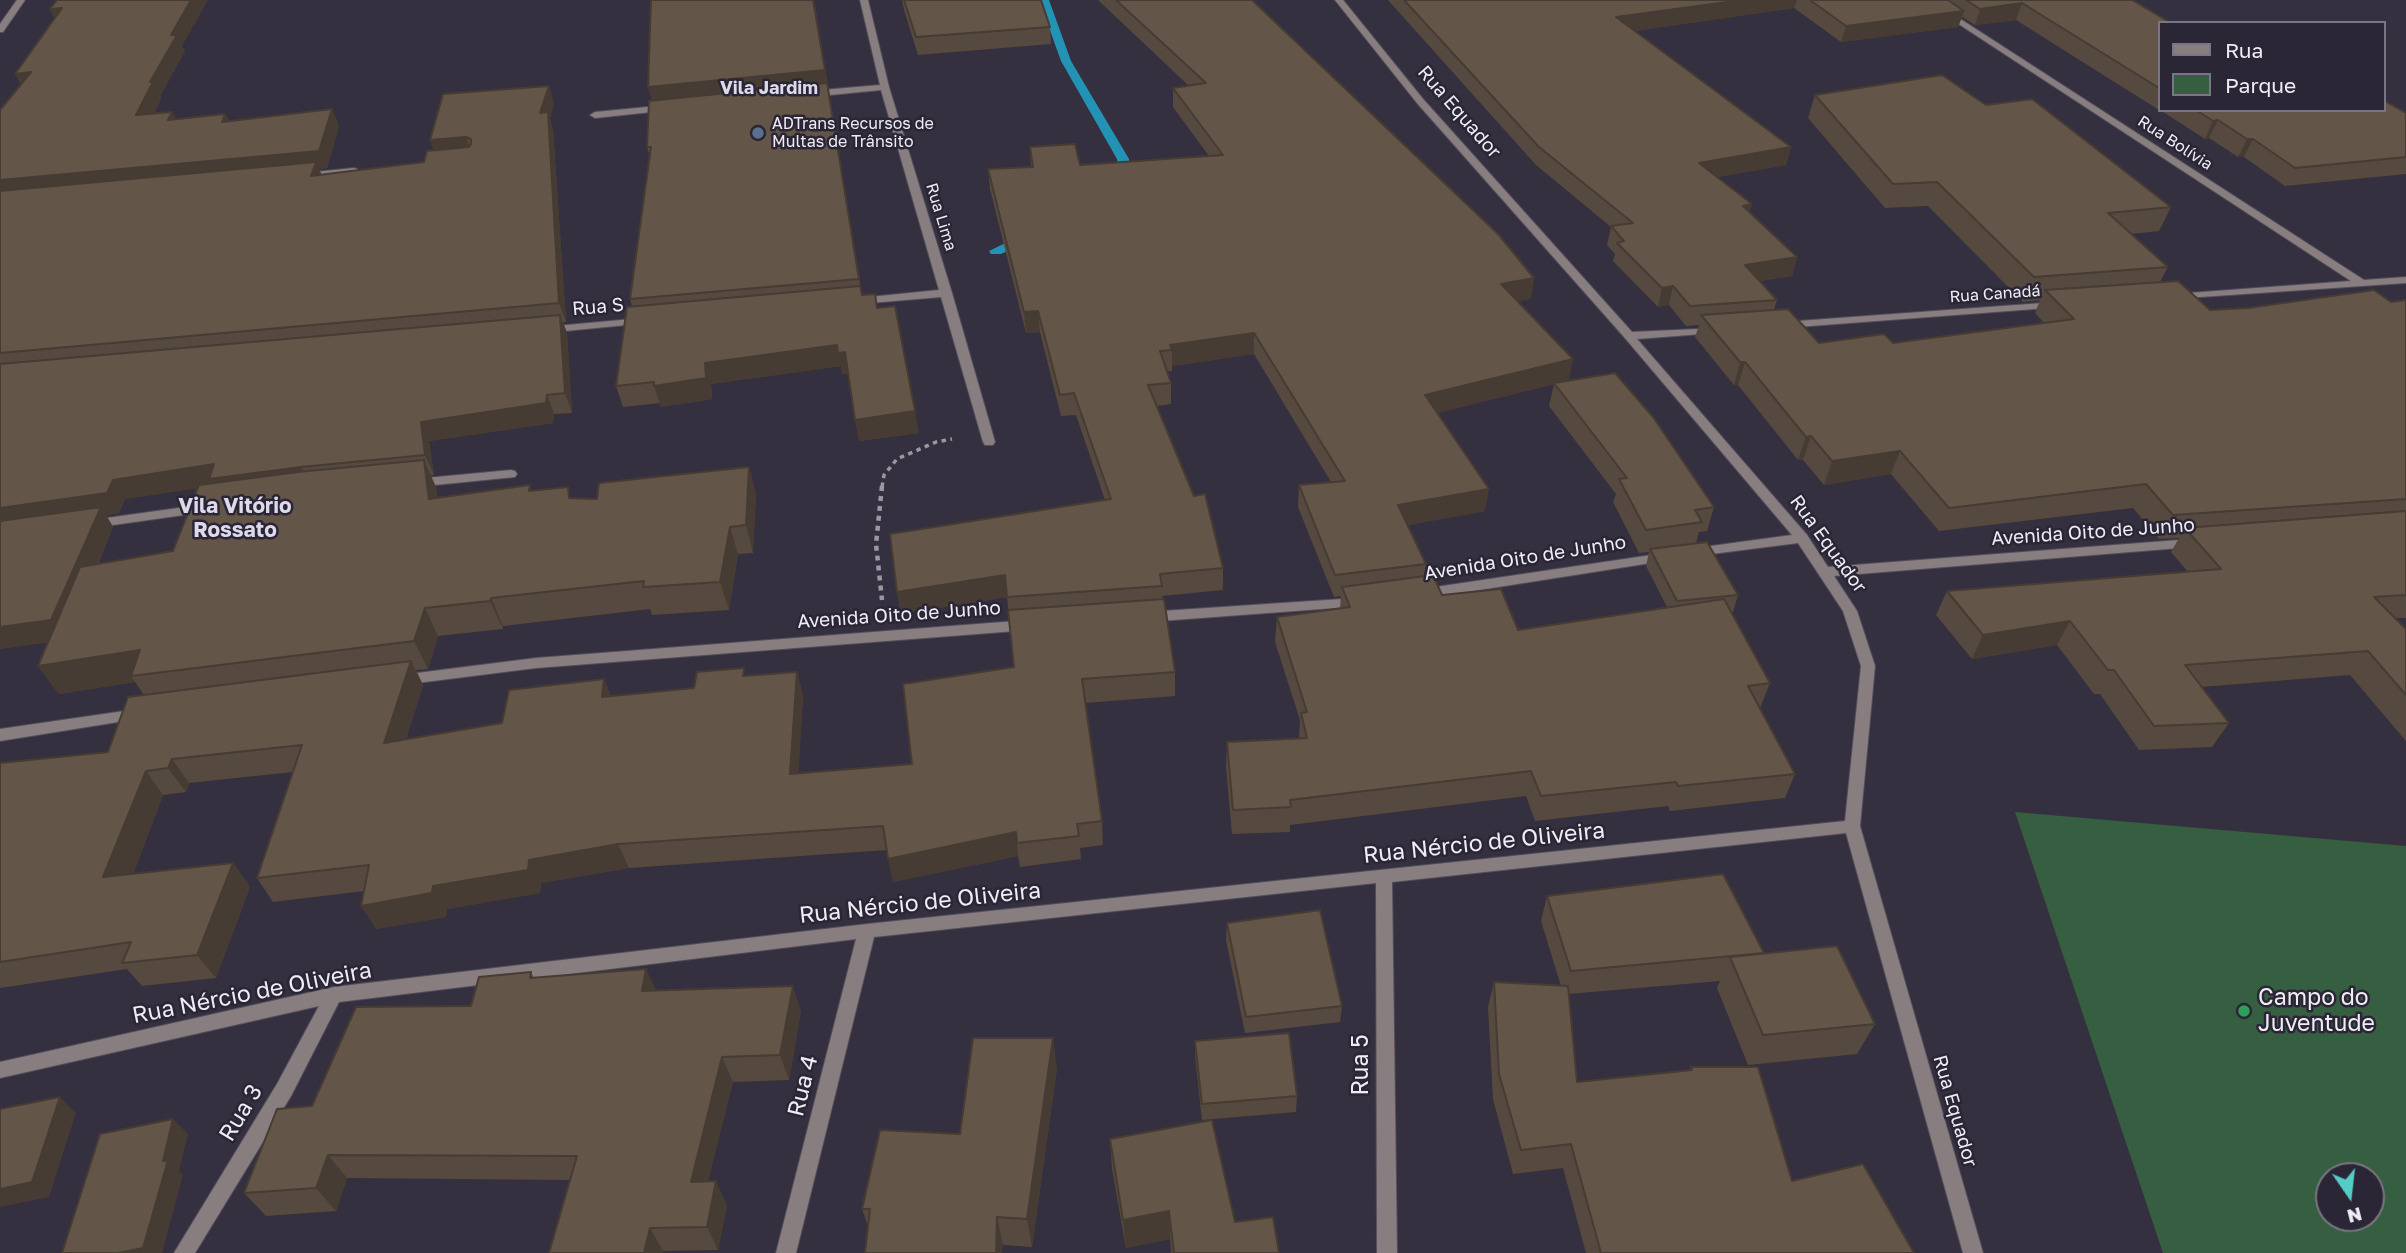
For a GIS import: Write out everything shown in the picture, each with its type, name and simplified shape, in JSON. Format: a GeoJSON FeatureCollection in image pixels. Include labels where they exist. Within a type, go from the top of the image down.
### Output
{"type":"FeatureCollection","features":[{"type":"Feature","properties":{"kind":"street"},"geometry":{"type":"LineString","coordinates":[[0,30],[21,0]]}},
{"type":"Feature","properties":{"kind":"street","name":"Rua Lima"},"geometry":{"type":"LineString","coordinates":[[864,0],[885,87],[988,438]]}},
{"type":"Feature","properties":{"kind":"street","name":"Rua Equador"},"geometry":{"type":"LineString","coordinates":[[1339,0],[1420,101],[1629,336],[1802,538],[1850,611],[1868,666],[1852,826],[1973,1253]]}},
{"type":"Feature","properties":{"kind":"street","name":"Rua Bolívia"},"geometry":{"type":"LineString","coordinates":[[1926,0],[2384,298]]}},
{"type":"Feature","properties":{"kind":"street"},"geometry":{"type":"LineString","coordinates":[[802,95],[885,87]]}},
{"type":"Feature","properties":{"kind":"street"},"geometry":{"type":"LineString","coordinates":[[595,116],[678,107]]}},
{"type":"Feature","properties":{"kind":"street"},"geometry":{"type":"LineString","coordinates":[[292,177],[361,171]]}},
{"type":"Feature","properties":{"kind":"street"},"geometry":{"type":"LineString","coordinates":[[2168,297],[2406,279]]}},
{"type":"Feature","properties":{"kind":"street"},"geometry":{"type":"LineString","coordinates":[[850,302],[947,293]]}},
{"type":"Feature","properties":{"kind":"street","name":"Rua Canadá"},"geometry":{"type":"LineString","coordinates":[[1767,326],[2071,304]]}},
{"type":"Feature","properties":{"kind":"street","name":"Rua S"},"geometry":{"type":"LineString","coordinates":[[529,331],[655,320]]}},
{"type":"Feature","properties":{"kind":"street"},"geometry":{"type":"LineString","coordinates":[[1629,336],[1726,329]]}},
{"type":"Feature","properties":{"kind":"street"},"geometry":{"type":"LineString","coordinates":[[405,484],[511,474]]}},
{"type":"Feature","properties":{"kind":"street"},"geometry":{"type":"LineString","coordinates":[[83,526],[217,506]]}},
{"type":"Feature","properties":{"kind":"street","name":"Avenida Oito de Junho"},"geometry":{"type":"LineString","coordinates":[[1409,596],[1802,538]]}},
{"type":"Feature","properties":{"kind":"street","name":"Avenida Oito de Junho"},"geometry":{"type":"LineString","coordinates":[[1824,572],[2212,542]]}},
{"type":"Feature","properties":{"kind":"street"},"geometry":{"type":"LineString","coordinates":[[1133,618],[1368,602]]}},
{"type":"Feature","properties":{"kind":"street","name":"Avenida Oito de Junho"},"geometry":{"type":"LineString","coordinates":[[384,682],[536,663],[1049,624]]}},
{"type":"Feature","properties":{"kind":"street"},"geometry":{"type":"LineString","coordinates":[[0,735],[150,712]]}},
{"type":"Feature","properties":{"kind":"street","name":"Rua Nércio de Oliveira"},"geometry":{"type":"LineString","coordinates":[[0,1070],[334,995],[867,931],[1852,826]]}},
{"type":"Feature","properties":{"kind":"street","name":"Rua 5"},"geometry":{"type":"LineString","coordinates":[[1384,877],[1387,1253]]}},
{"type":"Feature","properties":{"kind":"street","name":"Rua 4"},"geometry":{"type":"LineString","coordinates":[[786,1253],[867,931]]}},
{"type":"Feature","properties":{"kind":"street","name":"Rua 3"},"geometry":{"type":"LineString","coordinates":[[184,1253],[284,1090],[334,995]]}},
{"type":"Feature","properties":{"kind":"path"},"geometry":{"type":"LineString","coordinates":[[883,635],[884,613],[876,544],[878,505],[884,475],[897,459],[936,442],[988,438]]}},
{"type":"Feature","properties":{"kind":"green space","name":"Campo do Juventude"},"geometry":{"type":"Polygon","coordinates":[[[2015,812],[2406,846],[2406,1253],[2163,1253],[2015,812]]]}},
{"type":"Feature","properties":{"kind":"building"},"geometry":{"type":"Polygon","coordinates":[[[57,0],[191,0],[171,35],[177,35],[150,82],[153,82],[136,115],[172,112],[168,120],[225,114],[222,122],[332,109],[319,151],[0,180],[0,110],[31,72],[15,74],[62,8],[50,9],[57,0]]]}},
{"type":"Feature","properties":{"kind":"building"},"geometry":{"type":"Polygon","coordinates":[[[651,0],[813,0],[825,70],[648,87],[651,0]]]}},
{"type":"Feature","properties":{"kind":"building"},"geometry":{"type":"Polygon","coordinates":[[[904,0],[1041,0],[1050,27],[916,37],[904,0]]]}},
{"type":"Feature","properties":{"kind":"building"},"geometry":{"type":"Polygon","coordinates":[[[1116,0],[1252,0],[1498,234],[1534,278],[1501,284],[1573,359],[1425,395],[1489,489],[1398,505],[1426,564],[1335,575],[1299,485],[1345,481],[1254,333],[1170,345],[1172,350],[1160,351],[1171,383],[1148,385],[1194,496],[1205,494],[1223,568],[1160,574],[1162,586],[1007,597],[1005,575],[897,592],[890,534],[1111,499],[1074,393],[1060,395],[1038,311],[1024,312],[988,169],[1033,167],[1030,147],[1075,144],[1080,165],[1223,155],[1173,88],[1206,83],[1116,0]]]}},
{"type":"Feature","properties":{"kind":"building"},"geometry":{"type":"Polygon","coordinates":[[[1404,0],[1742,0],[1616,17],[1791,147],[1699,163],[1752,204],[1743,206],[1797,257],[1745,265],[1777,300],[1690,306],[1673,286],[1662,288],[1617,243],[1624,241],[1611,226],[1633,223],[1539,147],[1404,0]]]}},
{"type":"Feature","properties":{"kind":"building"},"geometry":{"type":"Polygon","coordinates":[[[1810,0],[1948,0],[1964,11],[1846,26],[1810,0]]]}},
{"type":"Feature","properties":{"kind":"building"},"geometry":{"type":"Polygon","coordinates":[[[1966,0],[2132,0],[2168,21],[2158,21],[2158,87],[2022,3],[1980,9],[1966,0]]]}},
{"type":"Feature","properties":{"kind":"building"},"geometry":{"type":"Polygon","coordinates":[[[1942,75],[1986,105],[2032,99],[2171,207],[2108,213],[2168,267],[2034,277],[1937,182],[1893,184],[1815,95],[1942,75]]]}},
{"type":"Feature","properties":{"kind":"building"},"geometry":{"type":"Polygon","coordinates":[[[827,83],[859,279],[630,299],[651,147],[647,147],[649,101],[827,83]]]}},
{"type":"Feature","properties":{"kind":"building"},"geometry":{"type":"Polygon","coordinates":[[[549,86],[540,113],[548,112],[559,303],[0,353],[0,191],[316,162],[311,176],[424,162],[427,151],[469,147],[471,144],[471,139],[466,137],[430,140],[443,94],[549,86]]]}},
{"type":"Feature","properties":{"kind":"building"},"geometry":{"type":"Polygon","coordinates":[[[2385,101],[2406,113],[2406,157],[2295,168],[2253,139],[2247,139],[2218,120],[2213,121],[2199,112],[2385,112],[2385,101]]]}},
{"type":"Feature","properties":{"kind":"building"},"geometry":{"type":"Polygon","coordinates":[[[2178,281],[2210,310],[2248,308],[2374,290],[2391,302],[2406,300],[2406,499],[2173,515],[2146,484],[1949,508],[1900,451],[1832,461],[1811,436],[1806,437],[1745,362],[1740,362],[1701,315],[1788,309],[1819,343],[1884,334],[1893,343],[2074,319],[2045,290],[2178,281]]]}},
{"type":"Feature","properties":{"kind":"building"},"geometry":{"type":"Polygon","coordinates":[[[860,286],[862,295],[875,294],[877,308],[895,306],[915,411],[855,420],[845,352],[838,353],[837,345],[705,363],[706,378],[654,386],[654,382],[616,386],[627,307],[860,286]]]}},
{"type":"Feature","properties":{"kind":"building"},"geometry":{"type":"Polygon","coordinates":[[[560,315],[565,393],[547,395],[546,403],[421,422],[425,455],[209,479],[214,464],[113,480],[107,493],[0,508],[0,364],[560,315]]]}},
{"type":"Feature","properties":{"kind":"building"},"geometry":{"type":"Polygon","coordinates":[[[1615,373],[1653,417],[1714,507],[1695,510],[1702,522],[1646,530],[1619,479],[1627,478],[1554,383],[1615,373]]]}},
{"type":"Feature","properties":{"kind":"building"},"geometry":{"type":"Polygon","coordinates":[[[424,460],[429,499],[530,485],[529,491],[568,487],[569,498],[597,499],[599,483],[749,467],[746,525],[730,527],[720,582],[643,587],[644,581],[425,608],[414,641],[131,676],[140,650],[38,666],[80,567],[173,551],[199,485],[424,460]]]}},
{"type":"Feature","properties":{"kind":"building"},"geometry":{"type":"Polygon","coordinates":[[[101,507],[51,620],[0,627],[0,521],[101,507]]]}},
{"type":"Feature","properties":{"kind":"building"},"geometry":{"type":"Polygon","coordinates":[[[2406,511],[2406,595],[2374,597],[2406,629],[2406,695],[2368,651],[2185,665],[2229,723],[2154,726],[2114,670],[2108,670],[2070,621],[1983,635],[1947,591],[2221,569],[2185,528],[2406,511]]]}},
{"type":"Feature","properties":{"kind":"building"},"geometry":{"type":"Polygon","coordinates":[[[1707,542],[1738,595],[1677,601],[1650,549],[1707,542]]]}},
{"type":"Feature","properties":{"kind":"building"},"geometry":{"type":"Polygon","coordinates":[[[1433,575],[1442,595],[1501,589],[1518,630],[1724,599],[1770,683],[1748,686],[1795,774],[1678,786],[1676,782],[1541,796],[1531,771],[1290,800],[1291,807],[1233,810],[1227,742],[1307,738],[1301,713],[1307,712],[1277,617],[1350,607],[1342,587],[1433,575]]]}},
{"type":"Feature","properties":{"kind":"building"},"geometry":{"type":"Polygon","coordinates":[[[1164,599],[1175,672],[1082,679],[1102,821],[1077,824],[1079,836],[1017,843],[1016,832],[888,859],[883,826],[618,844],[529,860],[528,870],[433,886],[432,893],[361,906],[369,865],[257,878],[302,745],[172,759],[168,768],[146,771],[103,877],[233,863],[197,955],[122,963],[131,942],[0,962],[0,763],[108,752],[128,697],[411,661],[384,743],[502,723],[509,690],[604,679],[602,697],[694,688],[697,672],[744,668],[743,676],[797,672],[790,774],[912,764],[903,684],[1014,667],[1008,610],[1164,599]]]}},
{"type":"Feature","properties":{"kind":"building"},"geometry":{"type":"Polygon","coordinates":[[[1723,874],[1764,953],[1571,971],[1547,896],[1723,874]]]}},
{"type":"Feature","properties":{"kind":"building"},"geometry":{"type":"Polygon","coordinates":[[[1320,910],[1342,1006],[1246,1017],[1227,923],[1320,910]]]}},
{"type":"Feature","properties":{"kind":"building"},"geometry":{"type":"Polygon","coordinates":[[[1837,946],[1875,1024],[1763,1035],[1730,957],[1837,946]]]}},
{"type":"Feature","properties":{"kind":"building"},"geometry":{"type":"Polygon","coordinates":[[[646,969],[642,991],[793,986],[780,1055],[722,1057],[691,1182],[716,1181],[707,1227],[650,1228],[644,1253],[549,1253],[577,1156],[328,1155],[316,1188],[244,1193],[277,1109],[312,1106],[356,1007],[471,1006],[479,977],[531,972],[530,978],[646,969]]]}},
{"type":"Feature","properties":{"kind":"building"},"geometry":{"type":"Polygon","coordinates":[[[1494,982],[1568,986],[1577,1082],[1692,1070],[1691,1067],[1758,1067],[1792,1181],[1863,1164],[1914,1253],[1601,1253],[1571,1144],[1521,1150],[1499,1074],[1494,982]]]}},
{"type":"Feature","properties":{"kind":"building"},"geometry":{"type":"Polygon","coordinates":[[[1289,1033],[1297,1096],[1202,1104],[1195,1041],[1289,1033]]]}},
{"type":"Feature","properties":{"kind":"building"},"geometry":{"type":"Polygon","coordinates":[[[973,1038],[1053,1038],[1027,1219],[997,1217],[996,1253],[865,1253],[870,1209],[862,1209],[880,1130],[960,1134],[973,1038]]]}},
{"type":"Feature","properties":{"kind":"building"},"geometry":{"type":"Polygon","coordinates":[[[60,1097],[32,1182],[0,1189],[0,1109],[60,1097]]]}},
{"type":"Feature","properties":{"kind":"building"},"geometry":{"type":"Polygon","coordinates":[[[173,1119],[163,1161],[168,1160],[143,1248],[118,1253],[62,1253],[100,1134],[173,1119]]]}},
{"type":"Feature","properties":{"kind":"building"},"geometry":{"type":"Polygon","coordinates":[[[1212,1120],[1235,1222],[1273,1217],[1279,1253],[1174,1253],[1169,1211],[1123,1220],[1110,1139],[1212,1120]]]}},
{"type":"Feature","properties":{"kind":"waterway"},"geometry":{"type":"LineString","coordinates":[[1044,0],[1066,61],[1123,159],[1126,184]]}},
{"type":"Feature","properties":{"kind":"waterway"},"geometry":{"type":"LineString","coordinates":[[996,251],[1026,237]]}},
{"type":"Feature","properties":{"kind":"place","name":"ADTrans Recursos de Multas de Trânsito"},"geometry":{"type":"Point","coordinates":[758,133]}},
{"type":"Feature","properties":{"kind":"place","name":"Campo do Juventude"},"geometry":{"type":"Point","coordinates":[2244,1011]}},
{"type":"Feature","properties":{"kind":"district","name":"Vila Jardim"},"geometry":{"type":"Point","coordinates":[769,88]}},
{"type":"Feature","properties":{"kind":"district","name":"Vila Vitório Rossato"},"geometry":{"type":"Point","coordinates":[235,518]}}]}
